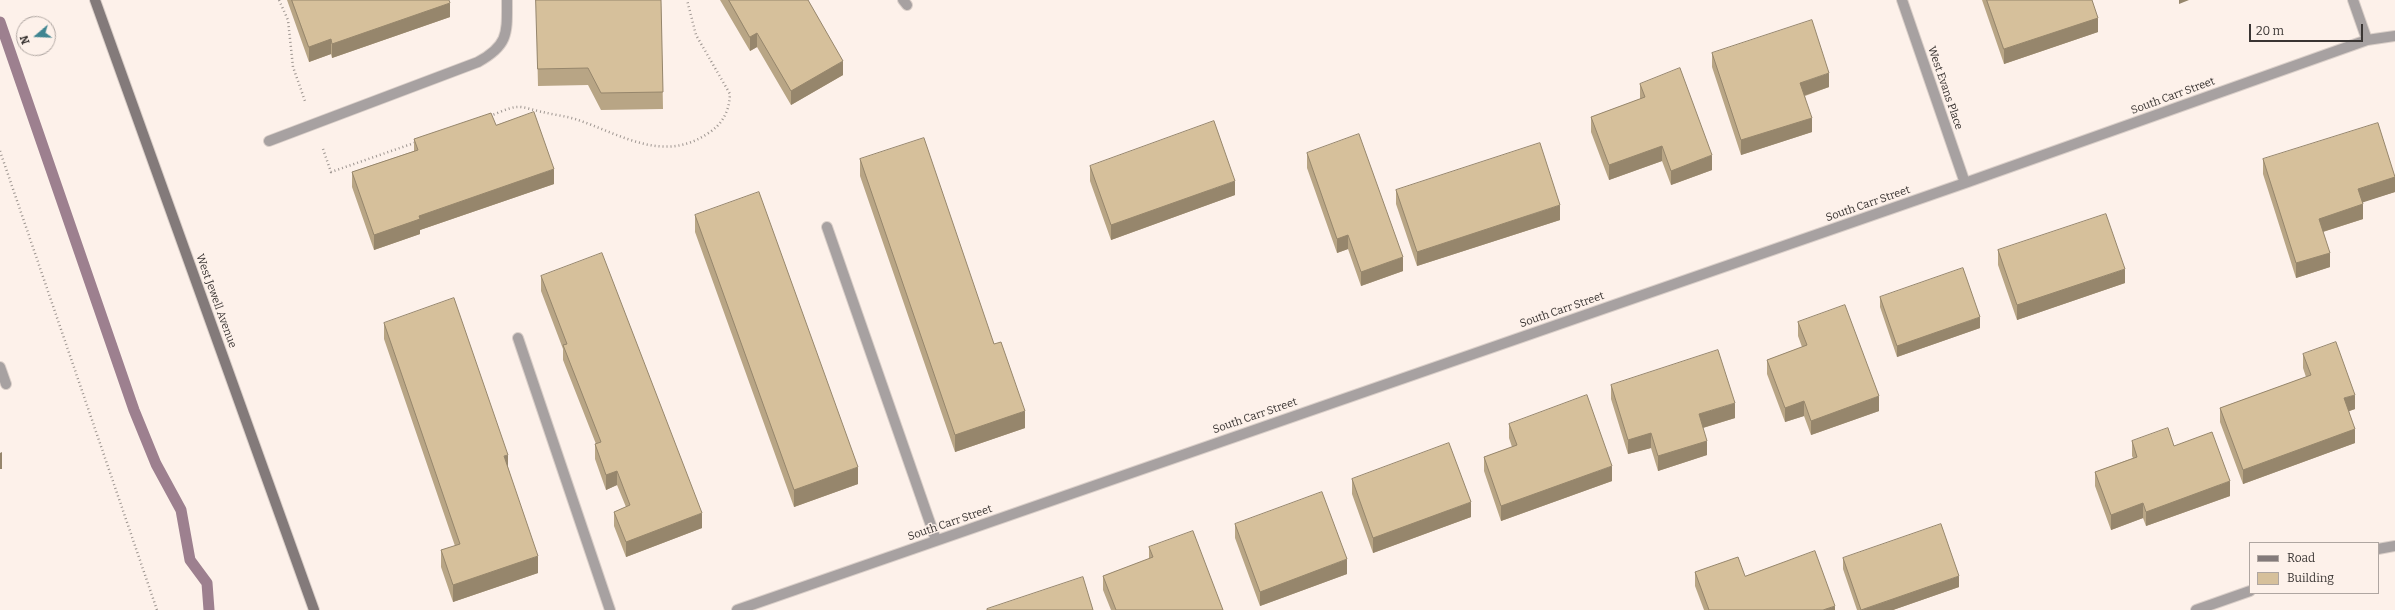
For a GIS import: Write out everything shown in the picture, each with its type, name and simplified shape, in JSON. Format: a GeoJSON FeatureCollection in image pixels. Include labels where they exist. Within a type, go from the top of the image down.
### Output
{"type":"FeatureCollection","features":[{"type":"Feature","properties":{"kind":"main road","name":"West Jewell Avenue"},"geometry":{"type":"LineString","coordinates":[[95,0],[314,610]]}},
{"type":"Feature","properties":{"kind":"street"},"geometry":{"type":"LineString","coordinates":[[269,140],[478,62],[495,52],[504,39],[508,0]]}},
{"type":"Feature","properties":{"kind":"street","name":"West Evans Place"},"geometry":{"type":"LineString","coordinates":[[1902,0],[1965,183]]}},
{"type":"Feature","properties":{"kind":"street"},"geometry":{"type":"LineString","coordinates":[[2354,0],[2367,40]]}},
{"type":"Feature","properties":{"kind":"street","name":"South Carr Street"},"geometry":{"type":"LineString","coordinates":[[737,610],[1965,183],[2367,40],[2395,36]]}},
{"type":"Feature","properties":{"kind":"street"},"geometry":{"type":"LineString","coordinates":[[827,227],[936,540]]}},
{"type":"Feature","properties":{"kind":"street"},"geometry":{"type":"LineString","coordinates":[[518,338],[610,610]]}},
{"type":"Feature","properties":{"kind":"street"},"geometry":{"type":"LineString","coordinates":[[0,366],[6,384]]}},
{"type":"Feature","properties":{"kind":"street"},"geometry":{"type":"LineString","coordinates":[[2379,549],[2395,546]]}},
{"type":"Feature","properties":{"kind":"street"},"geometry":{"type":"LineString","coordinates":[[2196,610],[2249,591]]}},
{"type":"Feature","properties":{"kind":"path"},"geometry":{"type":"LineString","coordinates":[[279,0],[288,20],[293,67],[331,172],[420,141]]}},
{"type":"Feature","properties":{"kind":"path"},"geometry":{"type":"LineString","coordinates":[[486,118],[516,107],[576,119],[644,144],[661,148],[680,147],[696,142],[715,129],[724,119],[730,104],[730,94],[696,35],[686,0]]}},
{"type":"Feature","properties":{"kind":"path"},"geometry":{"type":"LineString","coordinates":[[0,150],[157,610]]}},
{"type":"Feature","properties":{"kind":"building"},"geometry":{"type":"Polygon","coordinates":[[[292,0],[449,0],[450,3],[332,44],[331,39],[309,47],[292,0]]]}},
{"type":"Feature","properties":{"kind":"building"},"geometry":{"type":"Polygon","coordinates":[[[536,0],[661,0],[663,92],[601,93],[588,68],[538,69],[536,0]]]}},
{"type":"Feature","properties":{"kind":"building"},"geometry":{"type":"Polygon","coordinates":[[[729,0],[808,0],[843,61],[791,91],[757,33],[750,37],[729,0]]]}},
{"type":"Feature","properties":{"kind":"building"},"geometry":{"type":"Polygon","coordinates":[[[1987,0],[2092,0],[2098,18],[2004,49],[1987,0]]]}},
{"type":"Feature","properties":{"kind":"building"},"geometry":{"type":"Polygon","coordinates":[[[1812,20],[1829,73],[1800,83],[1812,118],[1741,140],[1712,53],[1812,20]]]}},
{"type":"Feature","properties":{"kind":"building"},"geometry":{"type":"Polygon","coordinates":[[[1680,68],[1712,155],[1671,171],[1662,146],[1609,165],[1591,117],[1645,97],[1640,84],[1680,68]]]}},
{"type":"Feature","properties":{"kind":"building"},"geometry":{"type":"Polygon","coordinates":[[[534,112],[554,169],[419,216],[420,219],[374,235],[352,172],[418,150],[414,139],[491,113],[496,125],[534,112]]]}},
{"type":"Feature","properties":{"kind":"building"},"geometry":{"type":"Polygon","coordinates":[[[1214,121],[1235,181],[1111,225],[1090,166],[1214,121]]]}},
{"type":"Feature","properties":{"kind":"building"},"geometry":{"type":"Polygon","coordinates":[[[2378,123],[2395,177],[2358,189],[2363,204],[2319,219],[2330,253],[2296,263],[2263,159],[2378,123]]]}},
{"type":"Feature","properties":{"kind":"building"},"geometry":{"type":"Polygon","coordinates":[[[1359,134],[1403,257],[1361,272],[1348,235],[1337,239],[1307,153],[1359,134]]]}},
{"type":"Feature","properties":{"kind":"building"},"geometry":{"type":"Polygon","coordinates":[[[924,138],[994,344],[1001,342],[1025,411],[955,435],[860,159],[924,138]]]}},
{"type":"Feature","properties":{"kind":"building"},"geometry":{"type":"Polygon","coordinates":[[[1540,143],[1560,205],[1417,252],[1396,190],[1540,143]]]}},
{"type":"Feature","properties":{"kind":"building"},"geometry":{"type":"Polygon","coordinates":[[[759,192],[858,467],[794,490],[695,215],[759,192]]]}},
{"type":"Feature","properties":{"kind":"building"},"geometry":{"type":"Polygon","coordinates":[[[2106,214],[2125,269],[2017,305],[1998,250],[2106,214]]]}},
{"type":"Feature","properties":{"kind":"building"},"geometry":{"type":"Polygon","coordinates":[[[602,253],[702,513],[626,542],[614,512],[630,505],[617,471],[606,475],[595,444],[601,442],[563,345],[567,344],[541,276],[602,253]]]}},
{"type":"Feature","properties":{"kind":"building"},"geometry":{"type":"Polygon","coordinates":[[[1963,268],[1980,317],[1897,346],[1880,297],[1963,268]]]}},
{"type":"Feature","properties":{"kind":"building"},"geometry":{"type":"Polygon","coordinates":[[[454,298],[508,455],[504,456],[538,556],[453,585],[441,550],[460,544],[384,323],[454,298]]]}},
{"type":"Feature","properties":{"kind":"building"},"geometry":{"type":"Polygon","coordinates":[[[1845,305],[1879,396],[1811,421],[1804,401],[1785,408],[1767,360],[1807,345],[1798,322],[1845,305]]]}},
{"type":"Feature","properties":{"kind":"building"},"geometry":{"type":"Polygon","coordinates":[[[2336,342],[2355,395],[2344,398],[2355,429],[2243,470],[2220,408],[2311,375],[2303,354],[2336,342]]]}},
{"type":"Feature","properties":{"kind":"building"},"geometry":{"type":"Polygon","coordinates":[[[1718,350],[1735,403],[1699,414],[1707,441],[1658,456],[1651,433],[1628,440],[1611,385],[1718,350]]]}},
{"type":"Feature","properties":{"kind":"building"},"geometry":{"type":"Polygon","coordinates":[[[1587,395],[1612,466],[1501,506],[1484,457],[1517,445],[1509,424],[1587,395]]]}},
{"type":"Feature","properties":{"kind":"building"},"geometry":{"type":"Polygon","coordinates":[[[2168,428],[2174,446],[2212,432],[2230,481],[2146,512],[2143,503],[2111,515],[2095,472],[2137,457],[2132,441],[2168,428]]]}},
{"type":"Feature","properties":{"kind":"building"},"geometry":{"type":"Polygon","coordinates":[[[1449,443],[1471,502],[1373,538],[1352,479],[1449,443]]]}},
{"type":"Feature","properties":{"kind":"building"},"geometry":{"type":"Polygon","coordinates":[[[1322,492],[1347,559],[1260,592],[1235,524],[1322,492]]]}},
{"type":"Feature","properties":{"kind":"building"},"geometry":{"type":"Polygon","coordinates":[[[1941,524],[1959,576],[1861,610],[1843,558],[1941,524]]]}},
{"type":"Feature","properties":{"kind":"building"},"geometry":{"type":"Polygon","coordinates":[[[1193,531],[1223,610],[1116,610],[1103,576],[1153,557],[1149,547],[1193,531]]]}},
{"type":"Feature","properties":{"kind":"building"},"geometry":{"type":"Polygon","coordinates":[[[1815,551],[1835,606],[1823,610],[1709,610],[1695,572],[1738,557],[1745,576],[1815,551]]]}},
{"type":"Feature","properties":{"kind":"building"},"geometry":{"type":"Polygon","coordinates":[[[1083,577],[1093,610],[987,610],[987,609],[1083,577]]]}},
{"type":"Feature","properties":{"kind":"waterway"},"geometry":{"type":"LineString","coordinates":[[0,22],[134,410],[156,464],[181,510],[190,560],[207,583],[209,610]]}}]}
